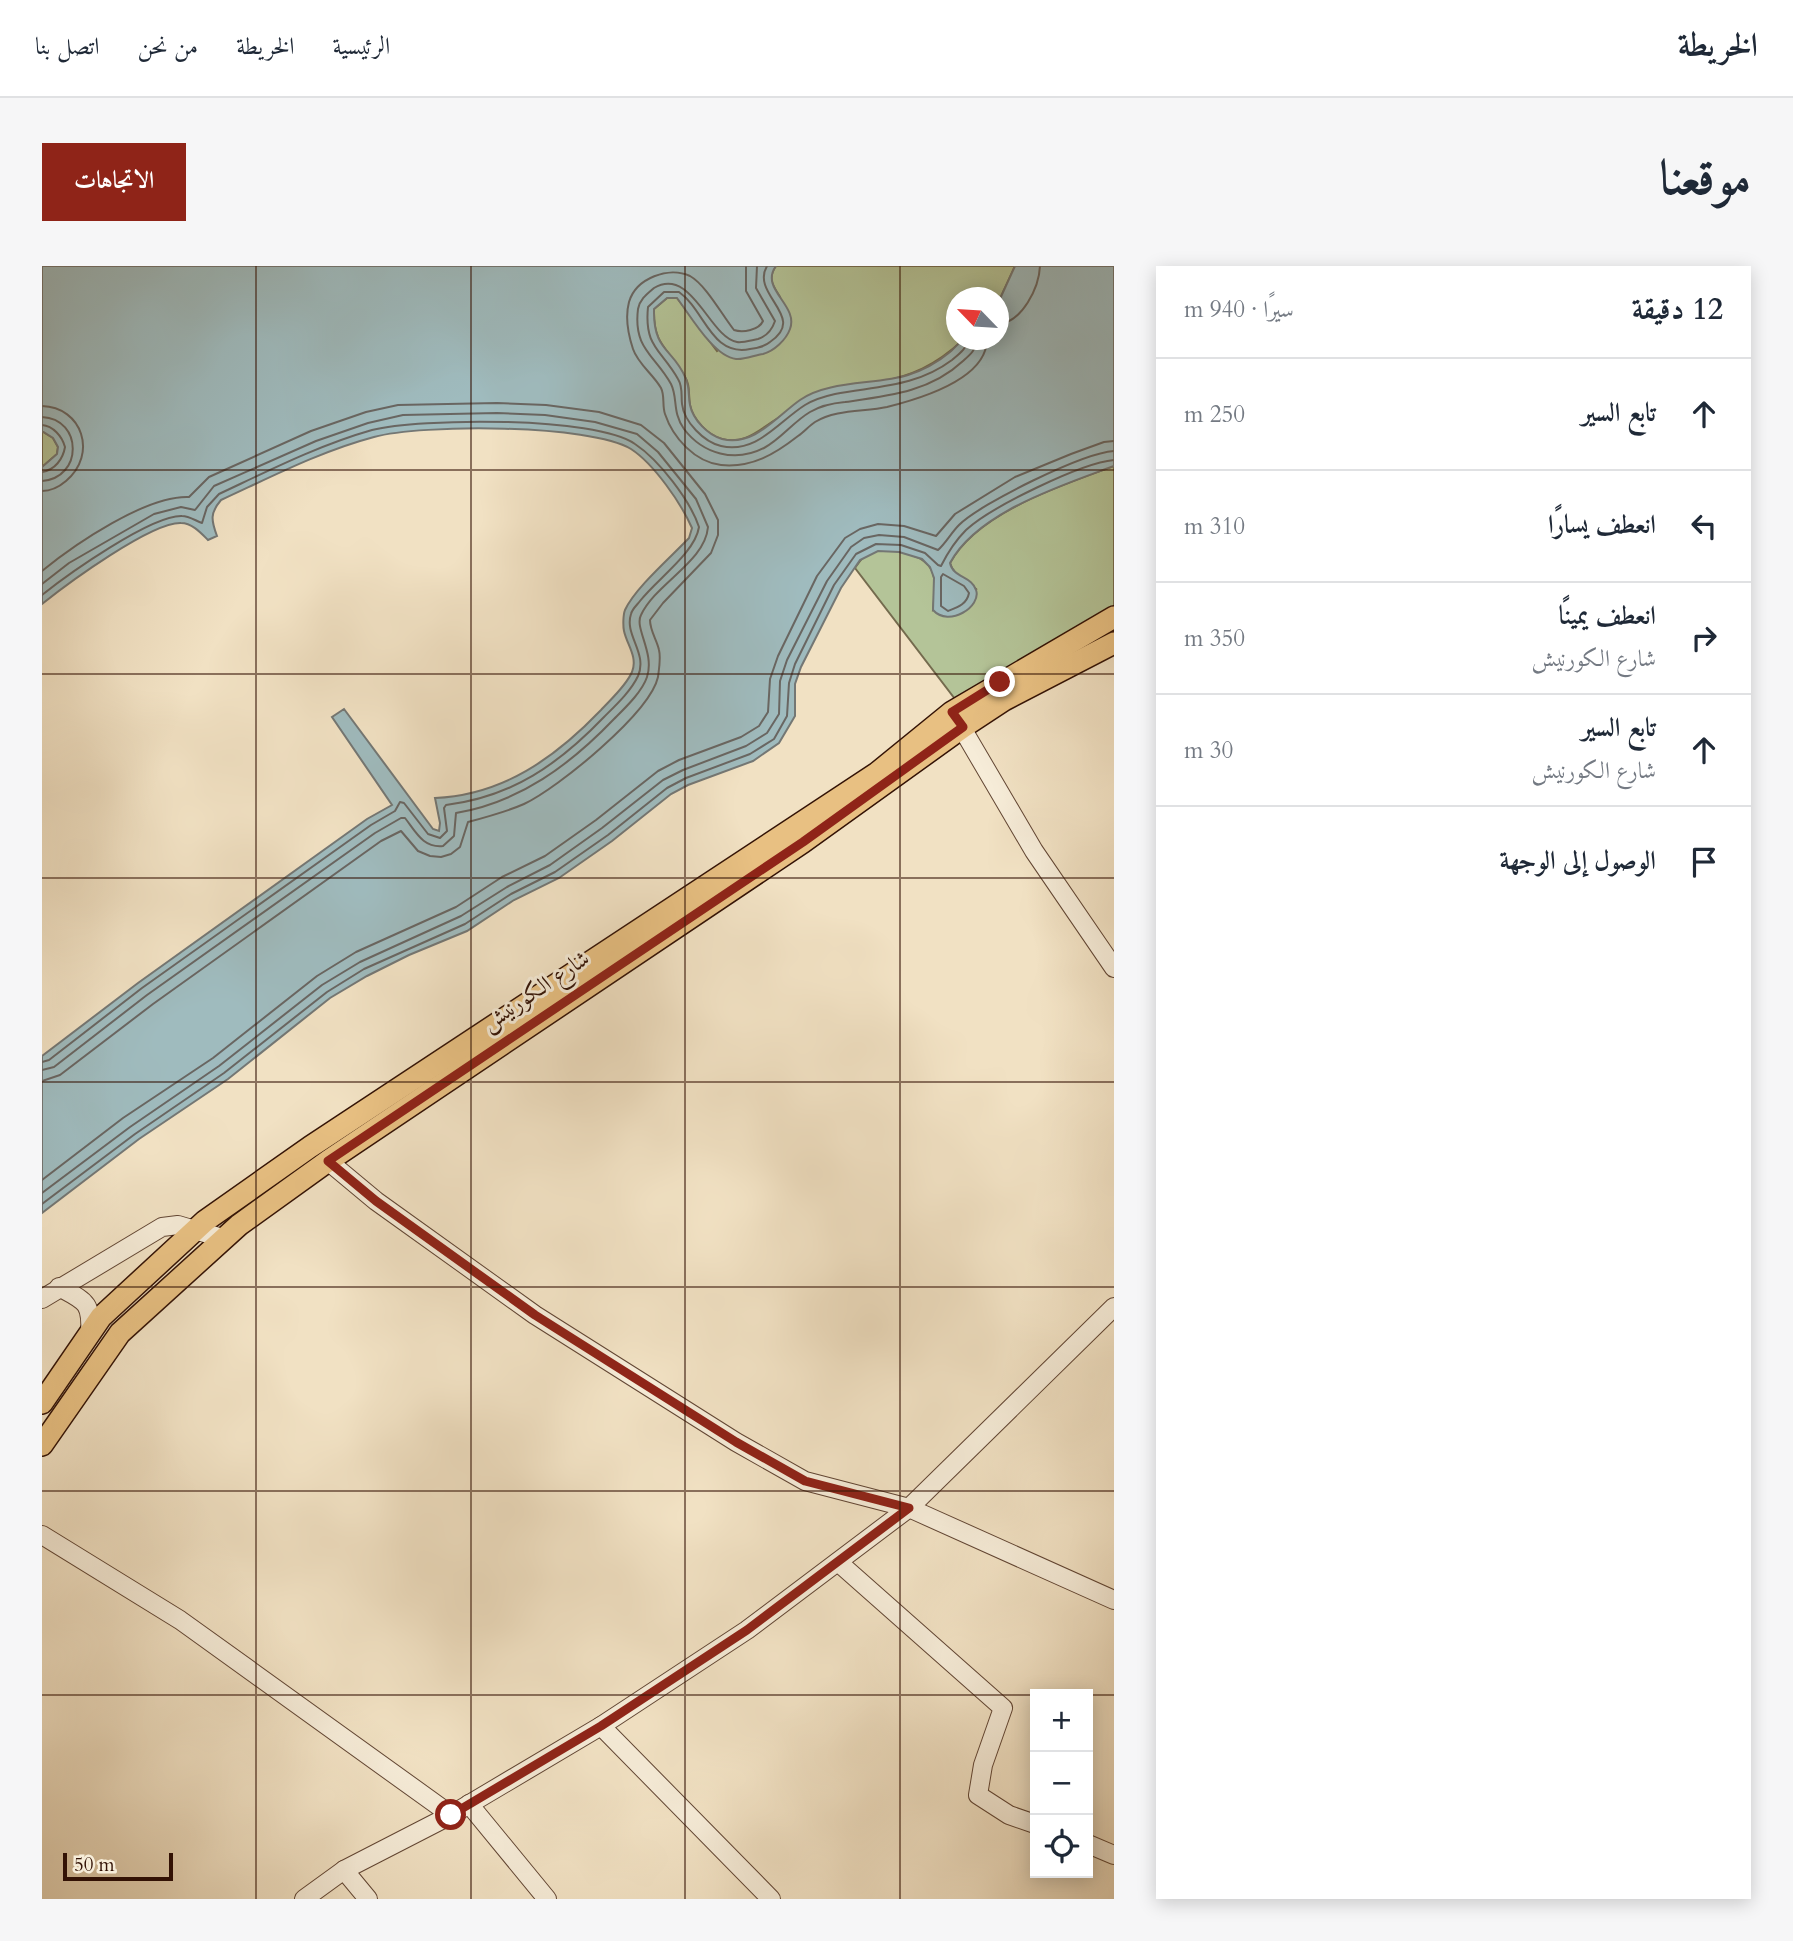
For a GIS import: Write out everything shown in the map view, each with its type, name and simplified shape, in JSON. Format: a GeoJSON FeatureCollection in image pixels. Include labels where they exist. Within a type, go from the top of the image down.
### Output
{"type":"FeatureCollection","features":[{"type":"Feature","properties":{"kind":"main road","name":"شارع الكورنيش"},"geometry":{"type":"LineString","coordinates":[[42,1403],[101,1317],[219,1210],[957,719],[1114,618]]}},
{"type":"Feature","properties":{"kind":"main road","name":"شارع الكورنيش"},"geometry":{"type":"LineString","coordinates":[[42,1445],[120,1333],[222,1238],[328,1161],[803,842],[957,719],[1004,700],[1114,643]]}},
{"type":"Feature","properties":{"kind":"street"},"geometry":{"type":"LineString","coordinates":[[957,719],[1034,850],[1114,968]]}},
{"type":"Feature","properties":{"kind":"street"},"geometry":{"type":"LineString","coordinates":[[328,1161],[376,1201],[535,1315],[736,1442],[805,1481],[909,1508],[1114,1600]]}},
{"type":"Feature","properties":{"kind":"street"},"geometry":{"type":"LineString","coordinates":[[42,1299],[162,1227],[178,1225],[222,1238]]}},
{"type":"Feature","properties":{"kind":"street"},"geometry":{"type":"LineString","coordinates":[[59,1287],[81,1299],[91,1313],[90,1333]]}},
{"type":"Feature","properties":{"kind":"street"},"geometry":{"type":"LineString","coordinates":[[304,1899],[344,1870],[451,1815],[601,1726],[747,1630],[909,1508],[1114,1307]]}},
{"type":"Feature","properties":{"kind":"street"},"geometry":{"type":"LineString","coordinates":[[42,1535],[180,1620],[451,1815]]}},
{"type":"Feature","properties":{"kind":"street"},"geometry":{"type":"LineString","coordinates":[[838,1562],[1003,1708],[983,1765],[978,1795],[1009,1815],[1030,1822]]}},
{"type":"Feature","properties":{"kind":"street"},"geometry":{"type":"LineString","coordinates":[[601,1726],[771,1899]]}},
{"type":"Feature","properties":{"kind":"street"},"geometry":{"type":"LineString","coordinates":[[468,1804],[547,1899]]}},
{"type":"Feature","properties":{"kind":"street"},"geometry":{"type":"LineString","coordinates":[[1093,1846],[1114,1854]]}},
{"type":"Feature","properties":{"kind":"street"},"geometry":{"type":"LineString","coordinates":[[344,1870],[368,1899]]}},
{"type":"Feature","properties":{"kind":"green space"},"geometry":{"type":"Polygon","coordinates":[[[776,266],[1015,266],[1005,287],[946,287],[946,350],[950,350],[933,363],[900,377],[858,384],[831,393],[776,419],[740,440],[722,439],[707,430],[694,416],[686,379],[662,345],[656,331],[654,309],[667,298],[677,298],[717,351],[780,297],[773,286],[773,270],[776,266]]]}},
{"type":"Feature","properties":{"kind":"green space"},"geometry":{"type":"Polygon","coordinates":[[[42,431],[53,438],[58,447],[57,454],[42,467],[42,431]]]}},
{"type":"Feature","properties":{"kind":"green space"},"geometry":{"type":"Polygon","coordinates":[[[1114,466],[1114,618],[955,699],[855,568],[866,556],[885,550],[910,554],[924,561],[934,576],[933,610],[976,589],[957,575],[950,563],[963,545],[980,529],[1023,503],[1114,466]]]}},
{"type":"Feature","properties":{"kind":"water"},"geometry":{"type":"Polygon","coordinates":[[[42,266],[776,266],[772,282],[789,312],[790,329],[783,341],[763,354],[739,359],[728,357],[703,334],[677,298],[667,298],[654,309],[657,334],[686,379],[694,416],[712,434],[722,439],[734,440],[755,434],[800,400],[824,389],[914,373],[952,350],[1009,350],[1009,287],[1005,287],[1015,266],[1114,266],[1114,466],[1047,492],[1000,515],[963,545],[950,563],[955,572],[974,585],[977,596],[969,608],[963,613],[947,617],[933,610],[934,578],[930,567],[922,559],[899,552],[878,551],[860,560],[841,588],[801,667],[795,684],[795,716],[779,743],[753,761],[671,794],[612,841],[559,878],[514,900],[467,931],[409,955],[330,998],[228,1079],[139,1139],[42,1213],[42,1056],[138,983],[367,819],[392,805],[332,717],[344,709],[433,829],[439,831],[435,798],[483,790],[526,771],[565,744],[622,687],[634,667],[624,631],[625,610],[645,582],[689,538],[692,528],[674,496],[649,464],[631,449],[610,441],[580,435],[505,429],[465,428],[397,433],[374,437],[335,450],[221,500],[213,517],[217,536],[208,540],[185,523],[167,525],[150,532],[110,556],[42,604],[42,467],[57,454],[58,447],[53,438],[42,431],[42,266]]]}},
{"type":"Feature","properties":{"kind":"route"},"geometry":{"type":"LineString","coordinates":[[451,1815],[601,1726],[747,1630],[909,1508],[805,1481],[736,1442],[535,1315],[376,1201],[328,1161],[803,842],[963,727],[952,712],[1000,682]]}}]}
